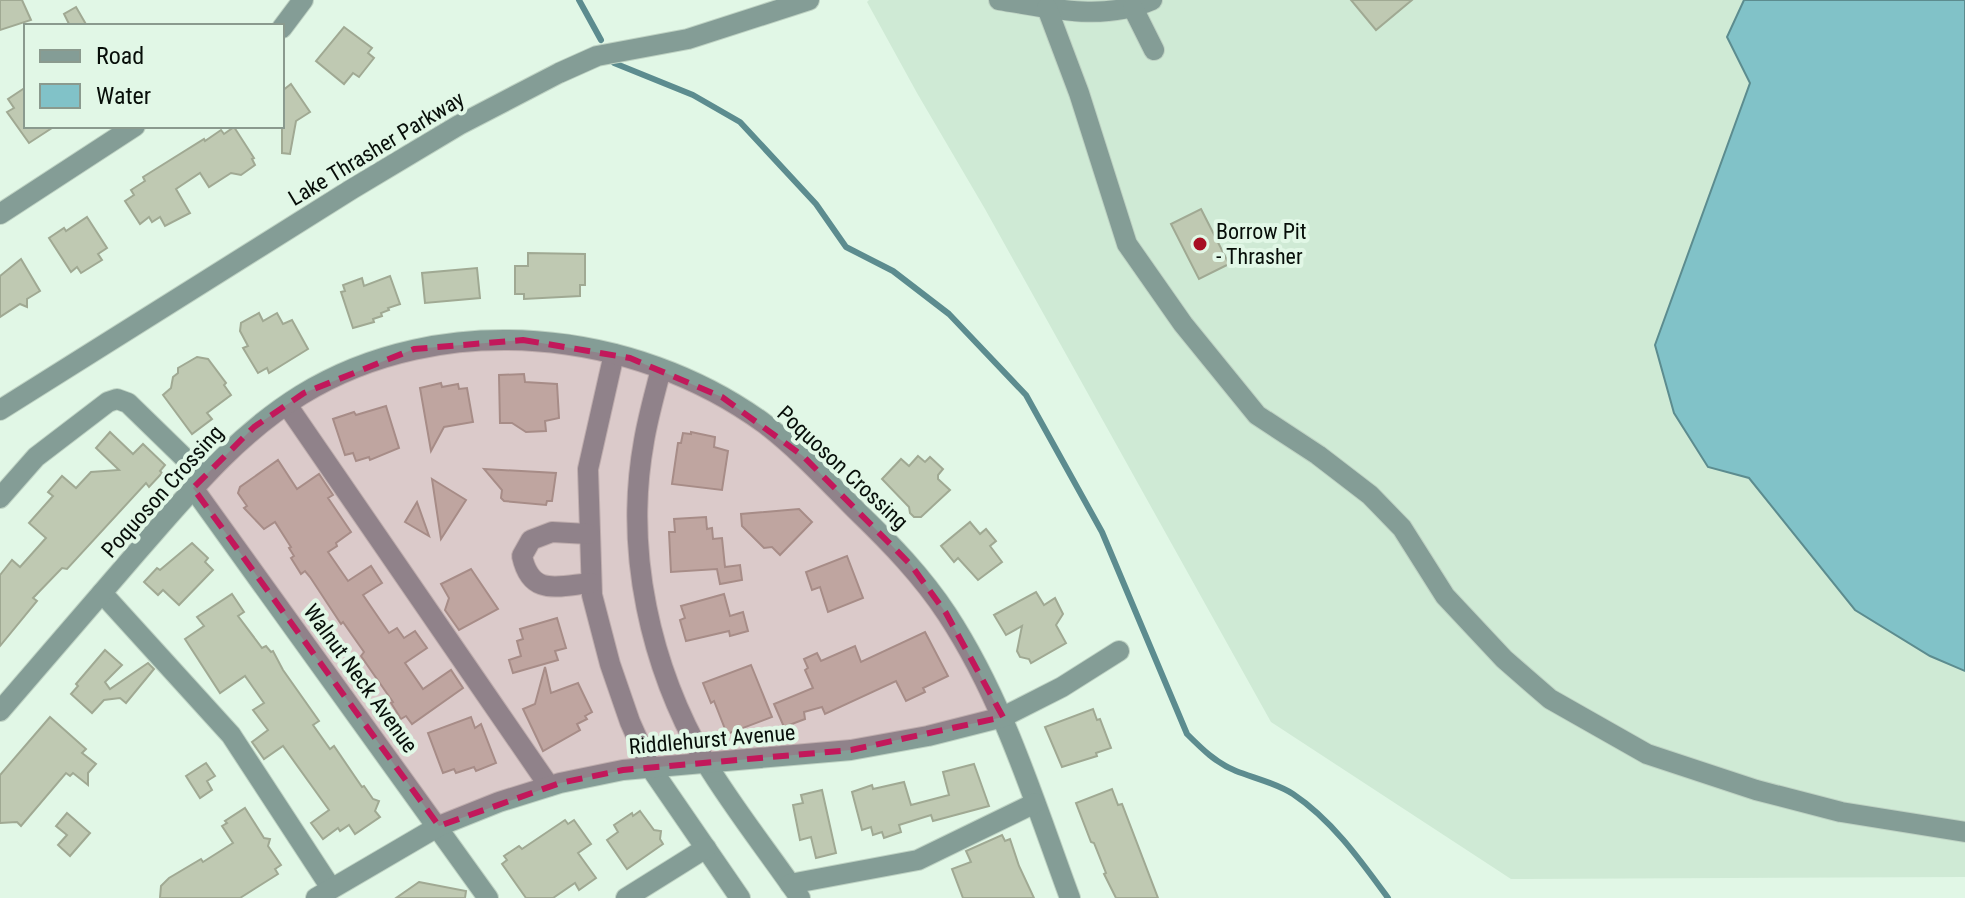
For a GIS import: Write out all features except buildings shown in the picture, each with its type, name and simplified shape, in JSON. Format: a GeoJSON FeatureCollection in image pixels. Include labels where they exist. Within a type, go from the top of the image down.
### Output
{"type":"FeatureCollection","features":[{"type":"Feature","properties":{"kind":"street"},"geometry":{"type":"LineString","coordinates":[[284,25],[303,0]]}},
{"type":"Feature","properties":{"kind":"street","name":"Lake Thrasher Parkway"},"geometry":{"type":"LineString","coordinates":[[0,410],[352,189],[459,125],[559,73],[597,56],[688,39],[809,0]]}},
{"type":"Feature","properties":{"kind":"street"},"geometry":{"type":"LineString","coordinates":[[999,0],[1087,14],[1143,4],[1154,50]]}},
{"type":"Feature","properties":{"kind":"street"},"geometry":{"type":"LineString","coordinates":[[1047,8],[1079,93],[1127,244],[1174,311],[1257,415],[1318,455],[1370,495],[1402,528],[1445,596],[1504,659],[1550,699],[1647,754],[1756,790],[1841,812],[1965,832]]}},
{"type":"Feature","properties":{"kind":"street"},"geometry":{"type":"LineString","coordinates":[[0,214],[132,128]]}},
{"type":"Feature","properties":{"kind":"street","name":"Poquoson Crossing"},"geometry":{"type":"LineString","coordinates":[[0,711],[198,482],[254,427],[304,393],[357,367],[414,349],[468,341],[523,340],[577,346],[661,369],[722,397],[764,424],[803,456],[911,565],[946,613],[977,664],[1003,717],[1070,898]]}},
{"type":"Feature","properties":{"kind":"street"},"geometry":{"type":"LineString","coordinates":[[614,354],[588,469],[592,595],[610,664],[650,767],[740,898]]}},
{"type":"Feature","properties":{"kind":"street"},"geometry":{"type":"LineString","coordinates":[[661,369],[644,441],[638,489],[638,544],[645,600],[658,656],[706,763],[795,891],[918,860],[1035,803]]}},
{"type":"Feature","properties":{"kind":"street","name":"Walnut Neck Avenue"},"geometry":{"type":"LineString","coordinates":[[0,498],[36,457],[108,402],[117,399],[128,403],[198,482],[488,898]]}},
{"type":"Feature","properties":{"kind":"street"},"geometry":{"type":"LineString","coordinates":[[287,405],[549,786]]}},
{"type":"Feature","properties":{"kind":"street"},"geometry":{"type":"LineString","coordinates":[[588,534],[552,532],[531,540],[522,556],[525,569],[533,581],[545,587],[591,583]]}},
{"type":"Feature","properties":{"kind":"street"},"geometry":{"type":"LineString","coordinates":[[102,593],[231,735],[324,893]]}},
{"type":"Feature","properties":{"kind":"street","name":"Riddlehurst Avenue"},"geometry":{"type":"LineString","coordinates":[[324,893],[439,826],[549,786],[623,770],[851,750],[928,736],[1003,717],[1062,687],[1119,651]]}},
{"type":"Feature","properties":{"kind":"street"},"geometry":{"type":"LineString","coordinates":[[626,898],[706,848]]}},
{"type":"Feature","properties":{"kind":"highlighted area"},"geometry":{"type":"Polygon","coordinates":[[[523,340],[630,358],[722,397],[803,456],[911,565],[946,613],[1003,717],[851,750],[623,770],[560,783],[439,826],[193,488],[254,427],[304,393],[414,349],[523,340]]]}},
{"type":"Feature","properties":{"kind":"shaded area"},"geometry":{"type":"Polygon","coordinates":[[[1965,0],[1965,877],[1511,879],[1271,722],[917,93],[867,2],[1965,0]]]}},
{"type":"Feature","properties":{"kind":"water"},"geometry":{"type":"Polygon","coordinates":[[[1744,0],[1965,0],[1965,671],[1930,656],[1855,610],[1749,478],[1708,467],[1674,413],[1655,345],[1750,83],[1727,37],[1744,0]]]}},
{"type":"Feature","properties":{"kind":"waterway"},"geometry":{"type":"LineString","coordinates":[[579,0],[601,40]]}},
{"type":"Feature","properties":{"kind":"waterway"},"geometry":{"type":"LineString","coordinates":[[614,63],[693,95],[740,122],[816,204],[846,247],[893,271],[949,314],[1026,395],[1102,532],[1187,734],[1222,764],[1279,787],[1307,804],[1345,842],[1388,898]]}},
{"type":"Feature","properties":{"kind":"place","name":"Borrow Pit - Thrasher"},"geometry":{"type":"Point","coordinates":[1200,244]}}]}
